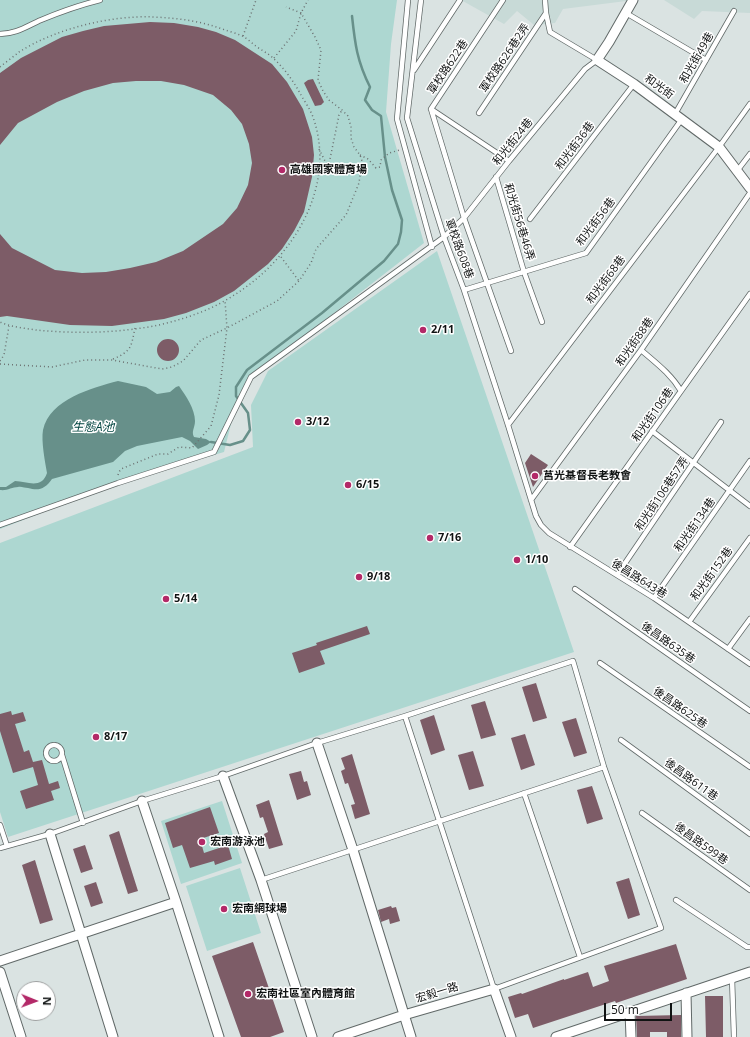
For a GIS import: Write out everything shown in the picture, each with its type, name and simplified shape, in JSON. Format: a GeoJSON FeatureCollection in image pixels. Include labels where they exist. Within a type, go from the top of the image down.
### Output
{"type":"FeatureCollection","features":[{"type":"Feature","properties":{"kind":"street"},"geometry":{"type":"LineString","coordinates":[[597,60],[633,0]]}},
{"type":"Feature","properties":{"kind":"street","name":"和光街"},"geometry":{"type":"LineString","coordinates":[[597,60],[634,84],[719,147],[750,188]]}},
{"type":"Feature","properties":{"kind":"street"},"geometry":{"type":"LineString","coordinates":[[317,743],[353,850],[411,1037]]}},
{"type":"Feature","properties":{"kind":"street"},"geometry":{"type":"LineString","coordinates":[[224,776],[261,880],[312,1037]]}},
{"type":"Feature","properties":{"kind":"street"},"geometry":{"type":"LineString","coordinates":[[142,801],[219,1037]]}},
{"type":"Feature","properties":{"kind":"street"},"geometry":{"type":"LineString","coordinates":[[50,834],[113,1037]]}},
{"type":"Feature","properties":{"kind":"street"},"geometry":{"type":"LineString","coordinates":[[0,961],[176,902]]}},
{"type":"Feature","properties":{"kind":"street"},"geometry":{"type":"LineString","coordinates":[[0,972],[21,1037]]}},
{"type":"Feature","properties":{"kind":"street"},"geometry":{"type":"LineString","coordinates":[[556,1037],[750,972]]}},
{"type":"Feature","properties":{"kind":"street"},"geometry":{"type":"LineString","coordinates":[[494,989],[511,1037]]}},
{"type":"Feature","properties":{"kind":"street","name":"宏毅一路"},"geometry":{"type":"LineString","coordinates":[[338,1037],[404,1015],[494,989]]}},
{"type":"Feature","properties":{"kind":"street"},"geometry":{"type":"LineString","coordinates":[[686,993],[687,1037]]}},
{"type":"Feature","properties":{"kind":"street"},"geometry":{"type":"LineString","coordinates":[[630,1012],[631,1037]]}},
{"type":"Feature","properties":{"kind":"lane"},"geometry":{"type":"LineString","coordinates":[[0,34],[18,32],[39,21],[100,0]]}},
{"type":"Feature","properties":{"kind":"lane"},"geometry":{"type":"LineString","coordinates":[[408,0],[397,119],[432,247]]}},
{"type":"Feature","properties":{"kind":"lane","name":"軍校路608巷"},"geometry":{"type":"LineString","coordinates":[[421,0],[407,118],[444,237],[464,290],[508,424],[531,500]]}},
{"type":"Feature","properties":{"kind":"lane"},"geometry":{"type":"LineString","coordinates":[[413,71],[460,0]]}},
{"type":"Feature","properties":{"kind":"lane","name":"軍校路622巷"},"geometry":{"type":"LineString","coordinates":[[503,0],[431,109],[464,218],[511,351]]}},
{"type":"Feature","properties":{"kind":"lane"},"geometry":{"type":"LineString","coordinates":[[545,0],[550,32],[597,60]]}},
{"type":"Feature","properties":{"kind":"lane","name":"和光街49巷"},"geometry":{"type":"LineString","coordinates":[[678,116],[706,60],[734,11]]}},
{"type":"Feature","properties":{"kind":"lane","name":"軍校路626巷2弄"},"geometry":{"type":"LineString","coordinates":[[479,113],[546,13]]}},
{"type":"Feature","properties":{"kind":"lane"},"geometry":{"type":"LineString","coordinates":[[626,13],[706,60]]}},
{"type":"Feature","properties":{"kind":"lane","name":"和光街24巷"},"geometry":{"type":"LineString","coordinates":[[0,525],[118,483],[214,452],[252,376],[444,237],[464,218],[585,69],[597,60]]}},
{"type":"Feature","properties":{"kind":"lane","name":"和光街36巷"},"geometry":{"type":"LineString","coordinates":[[530,219],[634,84]]}},
{"type":"Feature","properties":{"kind":"lane","name":"和光街68巷"},"geometry":{"type":"LineString","coordinates":[[508,424],[719,147],[750,104]]}},
{"type":"Feature","properties":{"kind":"lane"},"geometry":{"type":"LineString","coordinates":[[431,109],[509,161]]}},
{"type":"Feature","properties":{"kind":"lane","name":"和光街56巷"},"geometry":{"type":"LineString","coordinates":[[464,290],[586,253],[678,116]]}},
{"type":"Feature","properties":{"kind":"lane"},"geometry":{"type":"LineString","coordinates":[[737,171],[750,154]]}},
{"type":"Feature","properties":{"kind":"lane","name":"和光街56巷46弄"},"geometry":{"type":"LineString","coordinates":[[496,177],[524,272],[542,322]]}},
{"type":"Feature","properties":{"kind":"lane","name":"和光街88巷"},"geometry":{"type":"LineString","coordinates":[[531,500],[641,350],[750,193]]}},
{"type":"Feature","properties":{"kind":"lane","name":"和光街106巷"},"geometry":{"type":"LineString","coordinates":[[570,546],[750,294]]}},
{"type":"Feature","properties":{"kind":"lane"},"geometry":{"type":"LineString","coordinates":[[641,350],[669,374],[681,391]]}},
{"type":"Feature","properties":{"kind":"lane","name":"和光街106巷57弄"},"geometry":{"type":"LineString","coordinates":[[617,575],[721,422]]}},
{"type":"Feature","properties":{"kind":"lane"},"geometry":{"type":"LineString","coordinates":[[652,431],[730,491],[749,503]]}},
{"type":"Feature","properties":{"kind":"lane","name":"和光街134巷"},"geometry":{"type":"LineString","coordinates":[[654,598],[750,461]]}},
{"type":"Feature","properties":{"kind":"lane","name":"後昌路643巷"},"geometry":{"type":"LineString","coordinates":[[531,500],[540,525],[550,533],[654,598],[750,664]]}},
{"type":"Feature","properties":{"kind":"lane","name":"和光街152巷"},"geometry":{"type":"LineString","coordinates":[[689,622],[750,538]]}},
{"type":"Feature","properties":{"kind":"lane","name":"後昌路635巷"},"geometry":{"type":"LineString","coordinates":[[575,589],[750,711]]}},
{"type":"Feature","properties":{"kind":"lane"},"geometry":{"type":"LineString","coordinates":[[728,649],[750,619]]}},
{"type":"Feature","properties":{"kind":"lane"},"geometry":{"type":"LineString","coordinates":[[0,848],[50,834],[142,801],[224,776],[317,743],[573,661],[604,767],[661,928],[494,989],[405,716]]}},
{"type":"Feature","properties":{"kind":"lane","name":"後昌路625巷"},"geometry":{"type":"LineString","coordinates":[[600,663],[750,767]]}},
{"type":"Feature","properties":{"kind":"lane","name":"後昌路611巷"},"geometry":{"type":"LineString","coordinates":[[621,740],[750,834]]}},
{"type":"Feature","properties":{"kind":"lane"},"geometry":{"type":"LineString","coordinates":[[62,755],[83,823]]}},
{"type":"Feature","properties":{"kind":"lane"},"geometry":{"type":"LineString","coordinates":[[261,880],[604,767]]}},
{"type":"Feature","properties":{"kind":"lane"},"geometry":{"type":"LineString","coordinates":[[524,793],[580,957]]}},
{"type":"Feature","properties":{"kind":"lane","name":"後昌路599巷"},"geometry":{"type":"LineString","coordinates":[[642,813],[750,890]]}},
{"type":"Feature","properties":{"kind":"lane"},"geometry":{"type":"LineString","coordinates":[[0,825],[7,846]]}},
{"type":"Feature","properties":{"kind":"lane"},"geometry":{"type":"LineString","coordinates":[[676,900],[747,947],[750,947]]}},
{"type":"Feature","properties":{"kind":"lane"},"geometry":{"type":"LineString","coordinates":[[732,978],[734,1037]]}},
{"type":"Feature","properties":{"kind":"path"},"geometry":{"type":"LineString","coordinates":[[243,36],[256,0]]}},
{"type":"Feature","properties":{"kind":"path"},"geometry":{"type":"LineString","coordinates":[[274,59],[296,31],[301,12],[308,0]]}},
{"type":"Feature","properties":{"kind":"path"},"geometry":{"type":"LineString","coordinates":[[0,364],[52,367],[85,360],[112,360],[162,369],[172,367],[183,361],[201,340],[277,302],[299,280],[311,264],[316,249],[346,214],[359,183],[362,161],[360,155],[354,148],[348,116],[329,100],[323,92],[318,80],[321,50],[315,37],[301,12],[286,6]]}},
{"type":"Feature","properties":{"kind":"path"},"geometry":{"type":"LineString","coordinates":[[0,67],[20,52],[48,37],[112,19],[143,17],[177,18],[208,24],[243,36],[274,59],[296,86],[312,116],[319,147],[326,163],[330,164],[339,116],[342,110]]}},
{"type":"Feature","properties":{"kind":"path"},"geometry":{"type":"LineString","coordinates":[[0,322],[9,326],[51,331],[99,332],[168,323],[211,309],[232,297],[267,271],[297,233],[315,194],[319,170],[319,147]]}},
{"type":"Feature","properties":{"kind":"path"},"geometry":{"type":"LineString","coordinates":[[360,155],[368,158],[376,168],[380,167],[381,160],[389,153],[405,149]]}},
{"type":"Feature","properties":{"kind":"path"},"geometry":{"type":"LineString","coordinates":[[280,256],[299,280]]}},
{"type":"Feature","properties":{"kind":"path"},"geometry":{"type":"LineString","coordinates":[[118,483],[119,472],[122,469],[158,454],[172,453],[179,446],[192,448],[212,426],[217,402],[227,328],[224,301]]}},
{"type":"Feature","properties":{"kind":"path"},"geometry":{"type":"LineString","coordinates":[[0,361],[4,354],[9,326]]}},
{"type":"Feature","properties":{"kind":"path"},"geometry":{"type":"LineString","coordinates":[[112,360],[125,354],[131,346],[135,328]]}},
{"type":"Feature","properties":{"kind":"shaded area"},"geometry":{"type":"Polygon","coordinates":[[[0,0],[397,0],[391,44],[386,112],[424,243],[252,377],[233,416],[224,452],[118,483],[0,529],[0,0]]]}},
{"type":"Feature","properties":{"kind":"shaded area"},"geometry":{"type":"Polygon","coordinates":[[[461,0],[634,0],[563,9],[555,23],[534,25],[517,11],[504,24],[461,0]]]}},
{"type":"Feature","properties":{"kind":"shaded area"},"geometry":{"type":"Polygon","coordinates":[[[664,0],[750,0],[750,13],[702,11],[694,19],[664,0]]]}},
{"type":"Feature","properties":{"kind":"shaded area"},"geometry":{"type":"Polygon","coordinates":[[[437,251],[574,652],[8,837],[0,812],[0,543],[253,447],[251,405],[268,371],[437,251]]]}},
{"type":"Feature","properties":{"kind":"shaded area","name":"宏南游泳池"},"geometry":{"type":"Polygon","coordinates":[[[222,801],[242,863],[181,884],[161,821],[222,801]]]}},
{"type":"Feature","properties":{"kind":"shaded area","name":"宏南網球場"},"geometry":{"type":"Polygon","coordinates":[[[240,868],[261,933],[207,951],[186,886],[240,868]]]}},
{"type":"Feature","properties":{"kind":"water","name":"生態A池"},"geometry":{"type":"Polygon","coordinates":[[[118,381],[146,387],[157,394],[170,392],[179,386],[192,407],[195,416],[193,431],[194,437],[206,439],[211,442],[198,449],[190,441],[182,437],[137,446],[125,451],[113,462],[52,479],[47,485],[39,489],[19,487],[0,490],[0,487],[6,487],[15,481],[38,483],[45,478],[47,473],[44,457],[43,430],[47,419],[54,410],[73,396],[96,387],[118,381]]]}},
{"type":"Feature","properties":{"kind":"building","name":"高雄國家體育場"},"geometry":{"type":"Polygon","coordinates":[[[150,22],[174,23],[198,27],[216,32],[235,40],[272,64],[287,82],[303,109],[312,137],[314,155],[312,177],[304,212],[282,249],[268,264],[234,291],[214,302],[186,313],[164,319],[112,326],[70,325],[7,316],[0,317],[0,234],[12,248],[55,270],[82,273],[106,272],[156,262],[183,251],[223,224],[237,208],[248,185],[252,163],[249,144],[242,124],[231,110],[213,95],[184,85],[161,81],[136,81],[113,83],[84,91],[57,102],[18,123],[0,145],[0,73],[21,58],[62,37],[104,26],[150,22]]]}},
{"type":"Feature","properties":{"kind":"building"},"geometry":{"type":"Polygon","coordinates":[[[313,79],[324,102],[321,105],[315,106],[304,83],[313,79]]]}},
{"type":"Feature","properties":{"kind":"building"},"geometry":{"type":"Polygon","coordinates":[[[168,339],[172,340],[178,346],[178,354],[172,360],[168,361],[164,360],[158,354],[157,350],[158,346],[164,340],[168,339]]]}},
{"type":"Feature","properties":{"kind":"building","name":"莒光基督長老教會"},"geometry":{"type":"Polygon","coordinates":[[[531,454],[548,465],[533,487],[525,463],[531,454]]]}},
{"type":"Feature","properties":{"kind":"building"},"geometry":{"type":"Polygon","coordinates":[[[367,626],[370,634],[320,651],[325,664],[299,673],[292,653],[317,645],[316,643],[367,626]]]}},
{"type":"Feature","properties":{"kind":"building"},"geometry":{"type":"Polygon","coordinates":[[[536,683],[547,718],[533,722],[522,687],[536,683]]]}},
{"type":"Feature","properties":{"kind":"building"},"geometry":{"type":"Polygon","coordinates":[[[485,701],[496,735],[481,739],[471,705],[485,701]]]}},
{"type":"Feature","properties":{"kind":"building"},"geometry":{"type":"Polygon","coordinates":[[[11,711],[12,715],[23,712],[26,721],[15,724],[24,752],[29,750],[33,762],[42,760],[49,784],[58,781],[60,788],[51,791],[54,800],[26,809],[20,791],[38,785],[33,767],[13,773],[0,731],[0,714],[11,711]]]}},
{"type":"Feature","properties":{"kind":"building"},"geometry":{"type":"Polygon","coordinates":[[[434,715],[445,750],[431,755],[420,720],[434,715]]]}},
{"type":"Feature","properties":{"kind":"building"},"geometry":{"type":"Polygon","coordinates":[[[576,718],[587,753],[574,757],[562,722],[576,718]]]}},
{"type":"Feature","properties":{"kind":"building"},"geometry":{"type":"Polygon","coordinates":[[[525,734],[535,765],[521,770],[511,738],[525,734]]]}},
{"type":"Feature","properties":{"kind":"building"},"geometry":{"type":"Polygon","coordinates":[[[473,751],[484,786],[469,790],[458,755],[473,751]]]}},
{"type":"Feature","properties":{"kind":"building"},"geometry":{"type":"Polygon","coordinates":[[[352,754],[370,814],[355,819],[351,805],[355,804],[348,783],[345,784],[341,771],[345,769],[341,758],[352,754]]]}},
{"type":"Feature","properties":{"kind":"building"},"geometry":{"type":"Polygon","coordinates":[[[301,771],[304,782],[307,781],[311,795],[297,800],[289,774],[301,771]]]}},
{"type":"Feature","properties":{"kind":"building"},"geometry":{"type":"Polygon","coordinates":[[[592,786],[603,819],[587,824],[577,790],[592,786]]]}},
{"type":"Feature","properties":{"kind":"building"},"geometry":{"type":"Polygon","coordinates":[[[269,800],[283,845],[269,849],[264,834],[268,832],[263,817],[260,818],[256,805],[269,800]]]}},
{"type":"Feature","properties":{"kind":"building"},"geometry":{"type":"Polygon","coordinates":[[[210,807],[219,833],[200,839],[204,853],[228,845],[232,859],[215,865],[214,861],[190,868],[182,845],[173,848],[165,823],[210,807]]]}},
{"type":"Feature","properties":{"kind":"building"},"geometry":{"type":"Polygon","coordinates":[[[119,831],[138,891],[128,894],[109,835],[119,831]]]}},
{"type":"Feature","properties":{"kind":"building"},"geometry":{"type":"Polygon","coordinates":[[[85,845],[93,869],[81,873],[73,849],[85,845]]]}},
{"type":"Feature","properties":{"kind":"building"},"geometry":{"type":"Polygon","coordinates":[[[35,860],[53,920],[40,924],[22,865],[35,860]]]}},
{"type":"Feature","properties":{"kind":"building"},"geometry":{"type":"Polygon","coordinates":[[[629,878],[640,915],[628,919],[616,882],[629,878]]]}},
{"type":"Feature","properties":{"kind":"building"},"geometry":{"type":"Polygon","coordinates":[[[96,882],[103,903],[91,907],[84,886],[96,882]]]}},
{"type":"Feature","properties":{"kind":"building"},"geometry":{"type":"Polygon","coordinates":[[[391,906],[392,908],[396,907],[400,921],[390,924],[389,919],[381,922],[378,910],[391,906]]]}},
{"type":"Feature","properties":{"kind":"building","name":"宏南社區室內體育館"},"geometry":{"type":"Polygon","coordinates":[[[253,942],[284,1032],[270,1037],[241,1037],[212,956],[253,942]]]}},
{"type":"Feature","properties":{"kind":"building"},"geometry":{"type":"Polygon","coordinates":[[[676,944],[687,979],[616,1003],[615,1001],[533,1028],[528,1014],[515,1018],[508,997],[522,994],[588,972],[593,987],[609,981],[604,966],[676,944]]]}},
{"type":"Feature","properties":{"kind":"building"},"geometry":{"type":"Polygon","coordinates":[[[705,996],[723,996],[723,1037],[706,1037],[705,996]]]}},
{"type":"Feature","properties":{"kind":"building"},"geometry":{"type":"Polygon","coordinates":[[[681,1015],[681,1037],[667,1037],[667,1032],[650,1032],[650,1037],[637,1037],[636,1016],[681,1015]]]}},
{"type":"Feature","properties":{"kind":"waterway"},"geometry":{"type":"LineString","coordinates":[[211,442],[230,445],[243,441],[250,430],[248,413],[236,396],[236,387],[247,370],[322,313],[384,261],[398,244],[402,220],[392,190],[385,157],[381,116],[372,110],[365,100],[370,87],[362,69],[357,52],[352,16]]}},
{"type":"Feature","properties":{"kind":"place","name":"高雄國家體育場"},"geometry":{"type":"Point","coordinates":[282,170]}},
{"type":"Feature","properties":{"kind":"place","name":"2/11"},"geometry":{"type":"Point","coordinates":[423,330]}},
{"type":"Feature","properties":{"kind":"place","name":"3/12"},"geometry":{"type":"Point","coordinates":[298,422]}},
{"type":"Feature","properties":{"kind":"place","name":"莒光基督長老教會"},"geometry":{"type":"Point","coordinates":[535,476]}},
{"type":"Feature","properties":{"kind":"place","name":"6/15"},"geometry":{"type":"Point","coordinates":[348,485]}},
{"type":"Feature","properties":{"kind":"place","name":"7/16"},"geometry":{"type":"Point","coordinates":[430,538]}},
{"type":"Feature","properties":{"kind":"place","name":"1/10"},"geometry":{"type":"Point","coordinates":[517,560]}},
{"type":"Feature","properties":{"kind":"place","name":"9/18"},"geometry":{"type":"Point","coordinates":[359,577]}},
{"type":"Feature","properties":{"kind":"place","name":"5/14"},"geometry":{"type":"Point","coordinates":[166,599]}},
{"type":"Feature","properties":{"kind":"place","name":"8/17"},"geometry":{"type":"Point","coordinates":[96,737]}},
{"type":"Feature","properties":{"kind":"place","name":"宏南游泳池"},"geometry":{"type":"Point","coordinates":[202,842]}},
{"type":"Feature","properties":{"kind":"place","name":"宏南網球場"},"geometry":{"type":"Point","coordinates":[224,909]}},
{"type":"Feature","properties":{"kind":"place","name":"宏南社區室內體育館"},"geometry":{"type":"Point","coordinates":[248,994]}}]}
